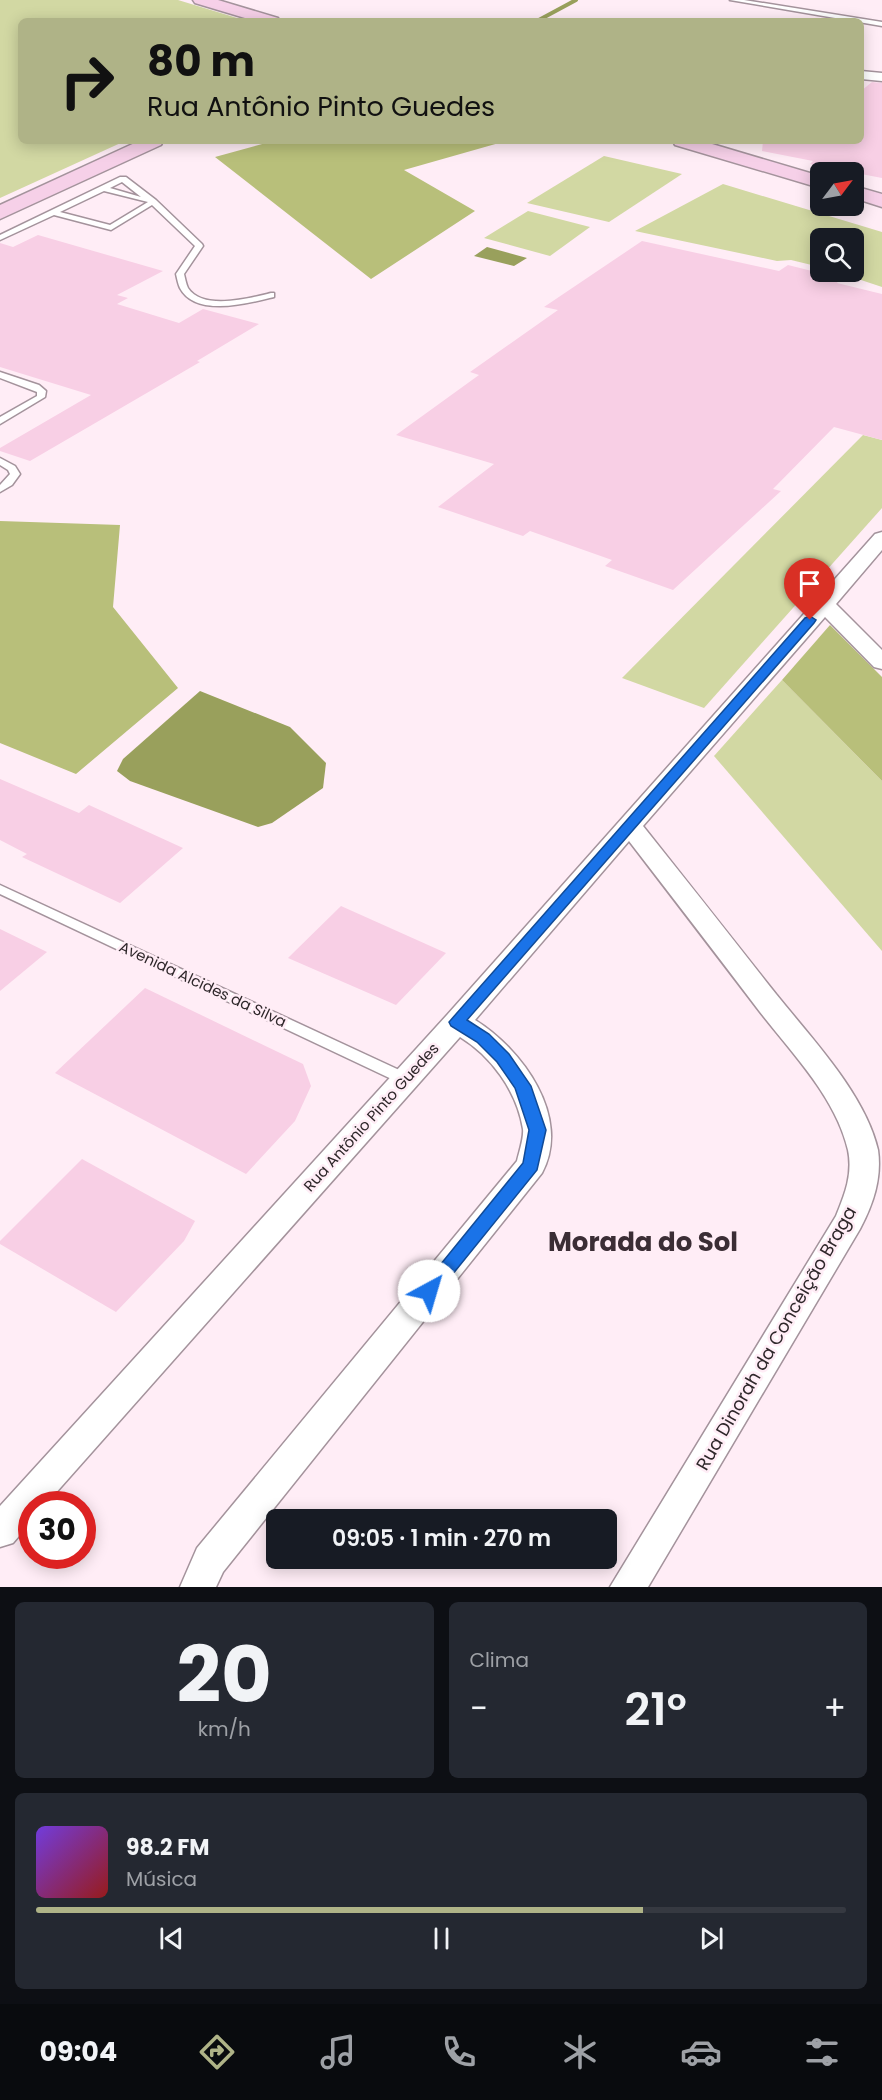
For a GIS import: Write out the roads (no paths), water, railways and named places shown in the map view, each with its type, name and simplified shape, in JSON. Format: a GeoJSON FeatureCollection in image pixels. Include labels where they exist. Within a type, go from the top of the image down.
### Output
{"type":"FeatureCollection","features":[{"type":"Feature","properties":{"kind":"main road"},"geometry":{"type":"LineString","coordinates":[[201,0],[262,18]]}},
{"type":"Feature","properties":{"kind":"main road"},"geometry":{"type":"LineString","coordinates":[[223,0],[282,18]]}},
{"type":"Feature","properties":{"kind":"main road"},"geometry":{"type":"LineString","coordinates":[[0,213],[148,144]]}},
{"type":"Feature","properties":{"kind":"main road"},"geometry":{"type":"LineString","coordinates":[[692,144],[810,180]]}},
{"type":"Feature","properties":{"kind":"main road"},"geometry":{"type":"LineString","coordinates":[[864,195],[882,201]]}},
{"type":"Feature","properties":{"kind":"street"},"geometry":{"type":"LineString","coordinates":[[864,70],[882,71]]}},
{"type":"Feature","properties":{"kind":"street"},"geometry":{"type":"LineString","coordinates":[[864,75],[882,77]]}},
{"type":"Feature","properties":{"kind":"street","name":"Rua Antônio Pinto Guedes"},"geometry":{"type":"LineString","coordinates":[[0,1531],[457,1022],[882,538]]}},
{"type":"Feature","properties":{"kind":"street"},"geometry":{"type":"LineString","coordinates":[[824,604],[882,662]]}},
{"type":"Feature","properties":{"kind":"street","name":"Rua Dinorah da Conceição Braga"},"geometry":{"type":"LineString","coordinates":[[628,1587],[849,1220],[864,1180],[862,1147],[847,1110],[822,1072],[629,824]]}},
{"type":"Feature","properties":{"kind":"street"},"geometry":{"type":"LineString","coordinates":[[198,1587],[210,1560],[531,1165],[538,1130],[523,1086],[503,1058],[483,1038],[457,1022]]}},
{"type":"Feature","properties":{"kind":"lane"},"geometry":{"type":"LineString","coordinates":[[733,0],[845,18]]}},
{"type":"Feature","properties":{"kind":"lane"},"geometry":{"type":"LineString","coordinates":[[864,21],[882,24]]}},
{"type":"Feature","properties":{"kind":"lane"},"geometry":{"type":"LineString","coordinates":[[0,237],[123,179],[153,202],[199,246],[180,274],[183,287],[193,297],[219,305],[246,302],[271,295]]}},
{"type":"Feature","properties":{"kind":"lane"},"geometry":{"type":"LineString","coordinates":[[101,188],[153,202]]}},
{"type":"Feature","properties":{"kind":"lane"},"geometry":{"type":"LineString","coordinates":[[51,212],[108,228],[153,202]]}},
{"type":"Feature","properties":{"kind":"lane"},"geometry":{"type":"LineString","coordinates":[[0,375],[42,391],[41,397],[0,421]]}},
{"type":"Feature","properties":{"kind":"lane"},"geometry":{"type":"LineString","coordinates":[[0,461],[12,468],[15,474],[9,483],[0,489]]}},
{"type":"Feature","properties":{"kind":"lane","name":"Avenida Alcides da Silva"},"geometry":{"type":"LineString","coordinates":[[0,889],[405,1079]]}},
{"type":"Feature","properties":{"kind":"waterway"},"geometry":{"type":"LineString","coordinates":[[543,18],[576,0]]}},
{"type":"Feature","properties":{"kind":"district","name":"Morada do Sol"},"geometry":{"type":"Point","coordinates":[643,1242]}}]}
